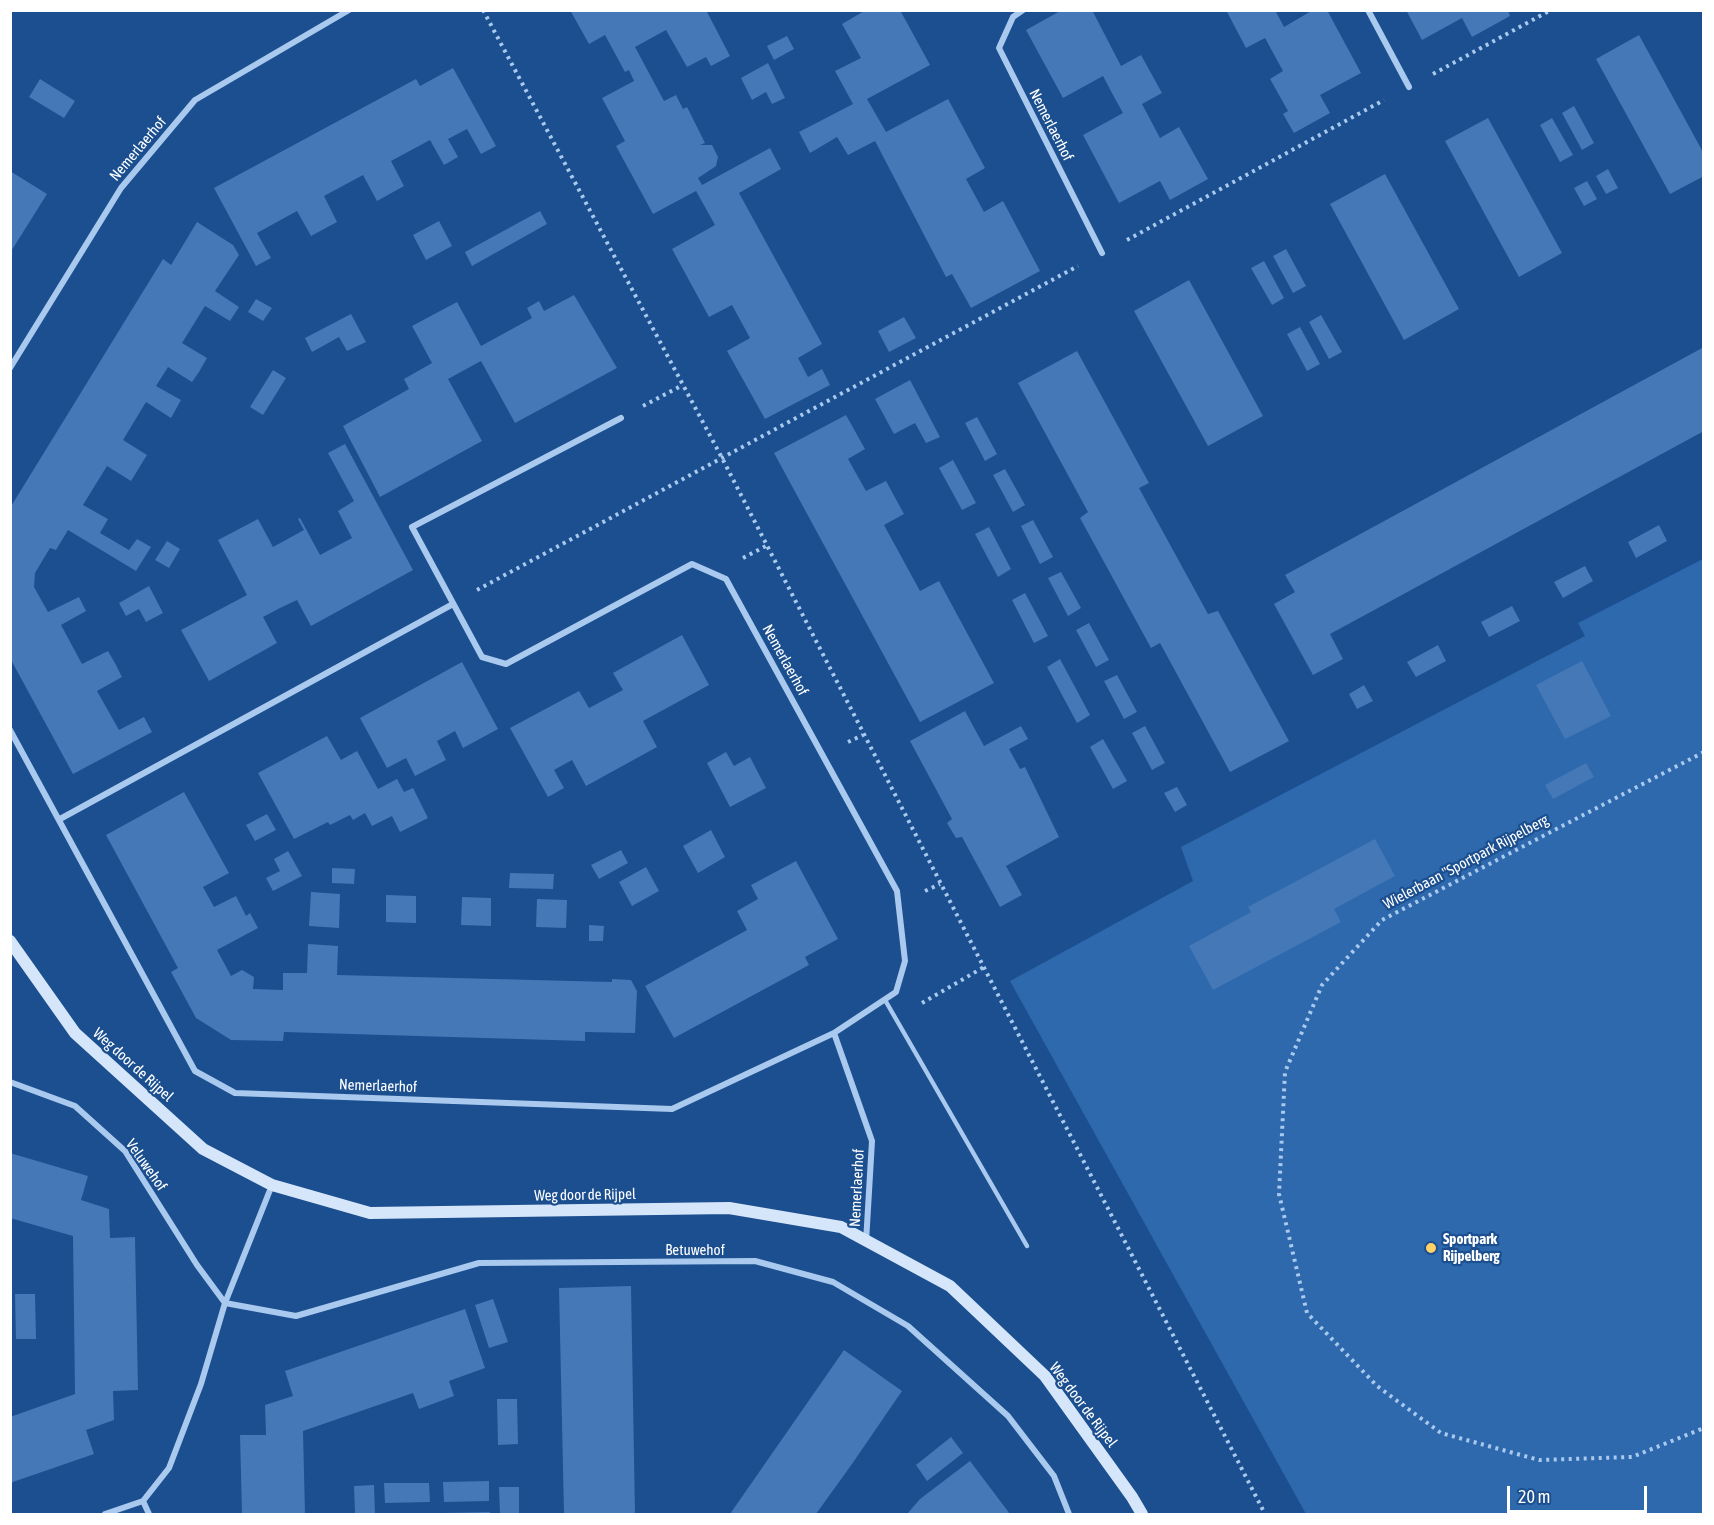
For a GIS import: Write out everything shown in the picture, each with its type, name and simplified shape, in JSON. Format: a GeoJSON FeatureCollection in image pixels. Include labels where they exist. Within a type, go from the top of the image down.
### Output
{"type":"FeatureCollection","features":[{"type":"Feature","properties":{"kind":"street","name":"Nemerlaerhof"},"geometry":{"type":"LineString","coordinates":[[10,368],[121,188],[195,100],[349,10]]}},
{"type":"Feature","properties":{"kind":"street","name":"Nemerlaerhof"},"geometry":{"type":"LineString","coordinates":[[1023,10],[1012,17],[999,48],[1102,253]]}},
{"type":"Feature","properties":{"kind":"street"},"geometry":{"type":"LineString","coordinates":[[1368,10],[1409,87]]}},
{"type":"Feature","properties":{"kind":"street","name":"Nemerlaerhof"},"geometry":{"type":"LineString","coordinates":[[10,730],[195,1071],[235,1093],[672,1109],[834,1033],[896,992],[905,961],[897,891],[726,579],[692,564],[506,664],[482,657],[412,527],[621,417]]}},
{"type":"Feature","properties":{"kind":"street"},"geometry":{"type":"LineString","coordinates":[[60,819],[453,604]]}},
{"type":"Feature","properties":{"kind":"street","name":"Weg door de Rijpel"},"geometry":{"type":"LineString","coordinates":[[10,941],[75,1033],[203,1149],[272,1185],[370,1213],[729,1208],[841,1227],[950,1286],[1045,1376],[1132,1497],[1142,1515]]}},
{"type":"Feature","properties":{"kind":"street","name":"Nemerlaerhof"},"geometry":{"type":"LineString","coordinates":[[834,1033],[872,1141],[866,1242]]}},
{"type":"Feature","properties":{"kind":"street","name":"Veluwehof"},"geometry":{"type":"LineString","coordinates":[[10,1082],[75,1106],[125,1151],[197,1265],[225,1303]]}},
{"type":"Feature","properties":{"kind":"street"},"geometry":{"type":"LineString","coordinates":[[105,1515],[143,1501],[169,1468],[201,1384],[225,1303],[272,1185]]}},
{"type":"Feature","properties":{"kind":"street","name":"Betuwehof"},"geometry":{"type":"LineString","coordinates":[[225,1303],[296,1316],[478,1263],[755,1262],[833,1282],[908,1326],[1008,1416],[1054,1476],[1069,1515]]}},
{"type":"Feature","properties":{"kind":"street"},"geometry":{"type":"LineString","coordinates":[[143,1501],[149,1515]]}},
{"type":"Feature","properties":{"kind":"lane"},"geometry":{"type":"LineString","coordinates":[[885,1000],[1027,1246]]}},
{"type":"Feature","properties":{"kind":"path"},"geometry":{"type":"LineString","coordinates":[[483,10],[681,386],[722,458],[1265,1515]]}},
{"type":"Feature","properties":{"kind":"path"},"geometry":{"type":"LineString","coordinates":[[453,604],[1551,10]]}},
{"type":"Feature","properties":{"kind":"path"},"geometry":{"type":"LineString","coordinates":[[621,417],[681,386]]}},
{"type":"Feature","properties":{"kind":"path","name":"Wielerbaan \"Sportpark Rijpelberg"},"geometry":{"type":"LineString","coordinates":[[1704,752],[1382,920],[1322,985],[1285,1072],[1279,1194],[1307,1313],[1377,1386],[1442,1432],[1539,1460],[1632,1457],[1704,1428]]}},
{"type":"Feature","properties":{"kind":"path"},"geometry":{"type":"LineString","coordinates":[[896,1018],[984,968]]}},
{"type":"Feature","properties":{"kind":"shaded area","name":"Sportpark Rijpelberg"},"geometry":{"type":"Polygon","coordinates":[[[1703,559],[1703,1514],[1306,1514],[1010,981],[1193,881],[1181,847],[1585,636],[1578,623],[1703,559]]]}},
{"type":"Feature","properties":{"kind":"building"},"geometry":{"type":"Polygon","coordinates":[[[570,10],[706,10],[730,56],[711,66],[706,57],[687,67],[666,30],[635,47],[664,101],[676,95],[683,109],[687,107],[705,143],[700,145],[712,145],[718,157],[716,166],[698,178],[702,185],[770,148],[781,169],[739,193],[822,344],[798,358],[808,377],[822,369],[830,385],[765,419],[727,351],[750,338],[732,305],[709,317],[672,249],[715,225],[696,191],[653,214],[616,146],[625,141],[602,98],[634,81],[629,70],[625,72],[605,35],[589,44],[570,10]]]}},
{"type":"Feature","properties":{"kind":"building"},"geometry":{"type":"Polygon","coordinates":[[[866,10],[900,10],[930,65],[867,99],[886,132],[948,99],[985,168],[966,179],[984,212],[1003,201],[1040,271],[971,308],[952,274],[946,277],[875,141],[848,155],[837,137],[810,153],[799,132],[853,104],[835,71],[861,58],[842,24],[866,10]]]}},
{"type":"Feature","properties":{"kind":"building"},"geometry":{"type":"Polygon","coordinates":[[[1062,10],[1092,10],[1121,66],[1141,55],[1162,93],[1142,104],[1160,138],[1179,127],[1208,179],[1170,200],[1160,181],[1119,203],[1083,135],[1123,113],[1103,76],[1063,98],[1026,30],[1062,10]]]}},
{"type":"Feature","properties":{"kind":"building"},"geometry":{"type":"Polygon","coordinates":[[[1226,10],[1275,10],[1284,27],[1313,10],[1327,10],[1361,73],[1320,95],[1330,113],[1294,133],[1283,114],[1288,111],[1270,79],[1283,71],[1265,38],[1246,48],[1226,10]]]}},
{"type":"Feature","properties":{"kind":"building"},"geometry":{"type":"Polygon","coordinates":[[[1406,10],[1508,10],[1510,16],[1472,37],[1462,18],[1422,40],[1406,10]]]}},
{"type":"Feature","properties":{"kind":"building"},"geometry":{"type":"Polygon","coordinates":[[[1639,35],[1704,154],[1704,176],[1670,194],[1596,59],[1639,35]]]}},
{"type":"Feature","properties":{"kind":"building"},"geometry":{"type":"Polygon","coordinates":[[[787,36],[794,49],[774,60],[767,46],[787,36]]]}},
{"type":"Feature","properties":{"kind":"building"},"geometry":{"type":"Polygon","coordinates":[[[768,63],[785,98],[772,104],[766,92],[752,100],[741,78],[768,63]]]}},
{"type":"Feature","properties":{"kind":"building"},"geometry":{"type":"Polygon","coordinates":[[[453,68],[496,146],[481,154],[467,129],[448,139],[458,157],[444,165],[430,140],[391,161],[404,186],[377,201],[363,175],[324,196],[337,222],[311,236],[297,211],[257,233],[271,258],[256,266],[214,188],[416,79],[420,86],[453,68]]]}},
{"type":"Feature","properties":{"kind":"building"},"geometry":{"type":"Polygon","coordinates":[[[40,79],[75,101],[64,118],[29,97],[40,79]]]}},
{"type":"Feature","properties":{"kind":"building"},"geometry":{"type":"Polygon","coordinates":[[[1574,106],[1594,143],[1582,150],[1562,113],[1574,106]]]}},
{"type":"Feature","properties":{"kind":"building"},"geometry":{"type":"Polygon","coordinates":[[[1488,118],[1562,253],[1519,277],[1445,141],[1488,118]]]}},
{"type":"Feature","properties":{"kind":"building"},"geometry":{"type":"Polygon","coordinates":[[[1552,118],[1573,155],[1560,162],[1540,125],[1552,118]]]}},
{"type":"Feature","properties":{"kind":"building"},"geometry":{"type":"Polygon","coordinates":[[[1608,169],[1618,188],[1606,194],[1596,176],[1608,169]]]}},
{"type":"Feature","properties":{"kind":"building"},"geometry":{"type":"Polygon","coordinates":[[[10,171],[47,194],[10,253],[10,171]]]}},
{"type":"Feature","properties":{"kind":"building"},"geometry":{"type":"Polygon","coordinates":[[[1385,174],[1459,309],[1404,340],[1330,204],[1385,174]]]}},
{"type":"Feature","properties":{"kind":"building"},"geometry":{"type":"Polygon","coordinates":[[[1587,181],[1597,199],[1584,206],[1574,188],[1587,181]]]}},
{"type":"Feature","properties":{"kind":"building"},"geometry":{"type":"Polygon","coordinates":[[[540,211],[547,224],[472,266],[465,252],[540,211]]]}},
{"type":"Feature","properties":{"kind":"building"},"geometry":{"type":"Polygon","coordinates":[[[439,221],[452,246],[426,260],[413,235],[439,221]]]}},
{"type":"Feature","properties":{"kind":"building"},"geometry":{"type":"Polygon","coordinates":[[[197,222],[233,245],[239,255],[215,291],[239,307],[230,321],[205,306],[182,343],[207,358],[199,372],[192,382],[168,367],[156,386],[181,400],[171,418],[146,402],[123,440],[147,455],[131,481],[107,466],[83,505],[108,519],[100,533],[129,550],[137,539],[151,547],[136,571],[68,530],[56,550],[50,548],[35,573],[34,587],[48,612],[79,597],[86,611],[61,625],[82,664],[108,651],[116,665],[122,677],[97,691],[119,730],[144,717],[152,732],[73,774],[10,658],[10,508],[163,259],[171,265],[197,222]]]}},
{"type":"Feature","properties":{"kind":"building"},"geometry":{"type":"Polygon","coordinates":[[[1286,249],[1306,286],[1293,293],[1273,256],[1286,249]]]}},
{"type":"Feature","properties":{"kind":"building"},"geometry":{"type":"Polygon","coordinates":[[[1264,261],[1284,298],[1272,305],[1251,268],[1264,261]]]}},
{"type":"Feature","properties":{"kind":"building"},"geometry":{"type":"Polygon","coordinates":[[[1189,280],[1263,416],[1208,446],[1134,311],[1189,280]]]}},
{"type":"Feature","properties":{"kind":"building"},"geometry":{"type":"Polygon","coordinates":[[[574,295],[617,368],[515,423],[481,361],[448,379],[482,441],[380,497],[343,426],[409,389],[404,379],[432,363],[412,326],[457,302],[481,346],[532,318],[527,308],[539,301],[544,311],[574,295]]]}},
{"type":"Feature","properties":{"kind":"building"},"geometry":{"type":"Polygon","coordinates":[[[256,299],[272,308],[263,321],[248,312],[256,299]]]}},
{"type":"Feature","properties":{"kind":"building"},"geometry":{"type":"Polygon","coordinates":[[[351,314],[366,342],[347,351],[339,337],[312,352],[305,338],[351,314]]]}},
{"type":"Feature","properties":{"kind":"building"},"geometry":{"type":"Polygon","coordinates":[[[1321,315],[1342,352],[1329,359],[1309,322],[1321,315]]]}},
{"type":"Feature","properties":{"kind":"building"},"geometry":{"type":"Polygon","coordinates":[[[904,317],[916,338],[889,352],[878,331],[904,317]]]}},
{"type":"Feature","properties":{"kind":"building"},"geometry":{"type":"Polygon","coordinates":[[[1300,327],[1320,364],[1307,371],[1287,334],[1300,327]]]}},
{"type":"Feature","properties":{"kind":"building"},"geometry":{"type":"Polygon","coordinates":[[[1704,347],[1704,431],[1330,634],[1343,659],[1313,675],[1274,604],[1295,592],[1285,575],[1704,347]]]}},
{"type":"Feature","properties":{"kind":"building"},"geometry":{"type":"Polygon","coordinates":[[[1077,351],[1149,483],[1139,488],[1208,614],[1218,611],[1289,741],[1230,772],[1160,643],[1151,648],[1080,518],[1088,512],[1018,383],[1077,351]]]}},
{"type":"Feature","properties":{"kind":"building"},"geometry":{"type":"Polygon","coordinates":[[[273,370],[286,378],[263,415],[250,407],[273,370]]]}},
{"type":"Feature","properties":{"kind":"building"},"geometry":{"type":"Polygon","coordinates":[[[910,380],[940,437],[926,443],[915,423],[894,434],[875,399],[910,380]]]}},
{"type":"Feature","properties":{"kind":"building"},"geometry":{"type":"Polygon","coordinates":[[[846,415],[865,449],[848,459],[866,491],[886,481],[904,514],[884,525],[920,591],[939,581],[994,683],[920,722],[774,453],[846,415]]]}},
{"type":"Feature","properties":{"kind":"building"},"geometry":{"type":"Polygon","coordinates":[[[977,417],[997,454],[985,461],[965,423],[977,417]]]}},
{"type":"Feature","properties":{"kind":"building"},"geometry":{"type":"Polygon","coordinates":[[[345,444],[413,570],[311,626],[297,600],[263,617],[277,643],[209,681],[181,630],[247,595],[218,540],[258,519],[273,547],[304,530],[298,519],[300,518],[320,555],[352,538],[338,511],[354,501],[328,453],[345,444]]]}},
{"type":"Feature","properties":{"kind":"building"},"geometry":{"type":"Polygon","coordinates":[[[953,460],[976,503],[962,510],[939,468],[953,460]]]}},
{"type":"Feature","properties":{"kind":"building"},"geometry":{"type":"Polygon","coordinates":[[[1005,469],[1025,505],[1013,512],[993,475],[1005,469]]]}},
{"type":"Feature","properties":{"kind":"building"},"geometry":{"type":"Polygon","coordinates":[[[1033,520],[1053,557],[1040,564],[1021,526],[1033,520]]]}},
{"type":"Feature","properties":{"kind":"building"},"geometry":{"type":"Polygon","coordinates":[[[1659,525],[1667,541],[1636,558],[1628,542],[1659,525]]]}},
{"type":"Feature","properties":{"kind":"building"},"geometry":{"type":"Polygon","coordinates":[[[989,527],[1011,569],[998,577],[975,534],[989,527]]]}},
{"type":"Feature","properties":{"kind":"building"},"geometry":{"type":"Polygon","coordinates":[[[167,541],[180,549],[169,568],[155,560],[167,541]]]}},
{"type":"Feature","properties":{"kind":"building"},"geometry":{"type":"Polygon","coordinates":[[[1585,566],[1593,581],[1563,598],[1554,582],[1585,566]]]}},
{"type":"Feature","properties":{"kind":"building"},"geometry":{"type":"Polygon","coordinates":[[[1061,572],[1081,608],[1068,616],[1048,578],[1061,572]]]}},
{"type":"Feature","properties":{"kind":"building"},"geometry":{"type":"Polygon","coordinates":[[[149,586],[163,613],[146,622],[139,609],[126,616],[119,603],[149,586]]]}},
{"type":"Feature","properties":{"kind":"building"},"geometry":{"type":"Polygon","coordinates":[[[1025,593],[1048,636],[1034,643],[1012,600],[1025,593]]]}},
{"type":"Feature","properties":{"kind":"building"},"geometry":{"type":"Polygon","coordinates":[[[1512,606],[1520,621],[1489,637],[1481,622],[1512,606]]]}},
{"type":"Feature","properties":{"kind":"building"},"geometry":{"type":"Polygon","coordinates":[[[1089,623],[1109,660],[1096,667],[1076,630],[1089,623]]]}},
{"type":"Feature","properties":{"kind":"building"},"geometry":{"type":"Polygon","coordinates":[[[682,635],[709,685],[643,721],[657,747],[586,786],[572,760],[554,770],[564,788],[548,797],[510,728],[579,691],[589,708],[623,690],[613,673],[682,635]]]}},
{"type":"Feature","properties":{"kind":"building"},"geometry":{"type":"Polygon","coordinates":[[[1438,645],[1446,661],[1416,677],[1407,662],[1438,645]]]}},
{"type":"Feature","properties":{"kind":"building"},"geometry":{"type":"Polygon","coordinates":[[[1060,659],[1090,715],[1077,723],[1047,667],[1060,659]]]}},
{"type":"Feature","properties":{"kind":"building"},"geometry":{"type":"Polygon","coordinates":[[[1582,661],[1611,716],[1565,739],[1536,685],[1582,661]]]}},
{"type":"Feature","properties":{"kind":"building"},"geometry":{"type":"Polygon","coordinates":[[[462,662],[498,729],[463,748],[455,731],[437,741],[446,760],[415,776],[406,758],[387,768],[360,718],[462,662]]]}},
{"type":"Feature","properties":{"kind":"building"},"geometry":{"type":"Polygon","coordinates":[[[1117,675],[1137,712],[1124,719],[1104,681],[1117,675]]]}},
{"type":"Feature","properties":{"kind":"building"},"geometry":{"type":"Polygon","coordinates":[[[1364,685],[1373,701],[1357,709],[1349,694],[1364,685]]]}},
{"type":"Feature","properties":{"kind":"building"},"geometry":{"type":"Polygon","coordinates":[[[965,711],[984,746],[1021,726],[1028,739],[1009,749],[1020,769],[1025,767],[1059,837],[1006,866],[1022,895],[1000,907],[962,837],[956,838],[947,823],[952,819],[910,741],[965,711]]]}},
{"type":"Feature","properties":{"kind":"building"},"geometry":{"type":"Polygon","coordinates":[[[1145,726],[1165,763],[1152,770],[1132,733],[1145,726]]]}},
{"type":"Feature","properties":{"kind":"building"},"geometry":{"type":"Polygon","coordinates":[[[327,736],[341,760],[357,751],[378,789],[397,779],[404,792],[413,788],[428,818],[400,832],[392,816],[372,826],[365,813],[353,820],[350,815],[330,825],[328,822],[294,839],[258,773],[327,736]]]}},
{"type":"Feature","properties":{"kind":"building"},"geometry":{"type":"Polygon","coordinates":[[[1103,739],[1127,781],[1113,789],[1090,747],[1103,739]]]}},
{"type":"Feature","properties":{"kind":"building"},"geometry":{"type":"Polygon","coordinates":[[[726,752],[734,766],[750,757],[766,788],[730,807],[707,763],[726,752]]]}},
{"type":"Feature","properties":{"kind":"building"},"geometry":{"type":"Polygon","coordinates":[[[1586,763],[1594,777],[1553,799],[1545,785],[1586,763]]]}},
{"type":"Feature","properties":{"kind":"building"},"geometry":{"type":"Polygon","coordinates":[[[1177,787],[1187,805],[1175,812],[1164,793],[1177,787]]]}},
{"type":"Feature","properties":{"kind":"building"},"geometry":{"type":"Polygon","coordinates":[[[184,792],[229,873],[203,887],[214,907],[236,896],[246,916],[250,913],[258,928],[217,950],[231,976],[242,970],[254,977],[253,989],[283,990],[283,973],[307,973],[308,944],[338,946],[337,975],[612,982],[612,979],[631,980],[637,991],[635,1033],[585,1032],[585,1041],[284,1032],[283,1041],[231,1040],[196,1018],[171,972],[178,968],[106,835],[184,792]]]}},
{"type":"Feature","properties":{"kind":"building"},"geometry":{"type":"Polygon","coordinates":[[[267,814],[276,830],[255,841],[246,825],[267,814]]]}},
{"type":"Feature","properties":{"kind":"building"},"geometry":{"type":"Polygon","coordinates":[[[711,830],[725,857],[698,873],[683,846],[711,830]]]}},
{"type":"Feature","properties":{"kind":"building"},"geometry":{"type":"Polygon","coordinates":[[[1375,839],[1395,876],[1334,909],[1341,922],[1213,990],[1189,946],[1251,912],[1248,907],[1375,839]]]}},
{"type":"Feature","properties":{"kind":"building"},"geometry":{"type":"Polygon","coordinates":[[[621,850],[628,863],[599,879],[591,865],[621,850]]]}},
{"type":"Feature","properties":{"kind":"building"},"geometry":{"type":"Polygon","coordinates":[[[288,851],[302,876],[273,891],[266,878],[280,871],[274,859],[288,851]]]}},
{"type":"Feature","properties":{"kind":"building"},"geometry":{"type":"Polygon","coordinates":[[[796,861],[838,939],[805,957],[809,965],[674,1038],[645,986],[747,930],[737,911],[758,899],[751,885],[796,861]]]}},
{"type":"Feature","properties":{"kind":"building"},"geometry":{"type":"Polygon","coordinates":[[[646,867],[659,891],[632,906],[619,882],[646,867]]]}},
{"type":"Feature","properties":{"kind":"building"},"geometry":{"type":"Polygon","coordinates":[[[332,868],[355,869],[354,884],[332,883],[332,868]]]}},
{"type":"Feature","properties":{"kind":"building"},"geometry":{"type":"Polygon","coordinates":[[[510,873],[554,874],[553,889],[509,888],[510,873]]]}},
{"type":"Feature","properties":{"kind":"building"},"geometry":{"type":"Polygon","coordinates":[[[311,892],[340,894],[339,928],[309,926],[311,892]]]}},
{"type":"Feature","properties":{"kind":"building"},"geometry":{"type":"Polygon","coordinates":[[[386,895],[416,896],[416,923],[386,922],[386,895]]]}},
{"type":"Feature","properties":{"kind":"building"},"geometry":{"type":"Polygon","coordinates":[[[462,897],[491,898],[491,926],[461,925],[462,897]]]}},
{"type":"Feature","properties":{"kind":"building"},"geometry":{"type":"Polygon","coordinates":[[[537,899],[567,900],[566,928],[536,927],[537,899]]]}},
{"type":"Feature","properties":{"kind":"building"},"geometry":{"type":"Polygon","coordinates":[[[589,925],[604,926],[603,941],[589,941],[589,925]]]}},
{"type":"Feature","properties":{"kind":"building"},"geometry":{"type":"Polygon","coordinates":[[[10,1153],[88,1176],[81,1200],[109,1209],[110,1238],[135,1237],[138,1390],[113,1391],[114,1420],[86,1430],[94,1454],[10,1483],[10,1417],[75,1394],[73,1236],[10,1218],[10,1153]]]}},
{"type":"Feature","properties":{"kind":"building"},"geometry":{"type":"Polygon","coordinates":[[[631,1286],[635,1514],[564,1514],[559,1288],[631,1286]]]}},
{"type":"Feature","properties":{"kind":"building"},"geometry":{"type":"Polygon","coordinates":[[[15,1294],[35,1294],[36,1339],[16,1339],[15,1294]]]}},
{"type":"Feature","properties":{"kind":"building"},"geometry":{"type":"Polygon","coordinates":[[[493,1299],[508,1342],[489,1348],[475,1305],[493,1299]]]}},
{"type":"Feature","properties":{"kind":"building"},"geometry":{"type":"Polygon","coordinates":[[[465,1309],[485,1368],[449,1381],[454,1396],[419,1409],[413,1393],[303,1431],[305,1514],[242,1514],[240,1435],[266,1435],[265,1405],[293,1396],[285,1371],[465,1309]]]}},
{"type":"Feature","properties":{"kind":"building"},"geometry":{"type":"Polygon","coordinates":[[[844,1350],[902,1391],[852,1464],[816,1514],[730,1514],[844,1350]]]}},
{"type":"Feature","properties":{"kind":"building"},"geometry":{"type":"Polygon","coordinates":[[[497,1399],[517,1399],[518,1444],[498,1445],[497,1399]]]}},
{"type":"Feature","properties":{"kind":"building"},"geometry":{"type":"Polygon","coordinates":[[[951,1437],[963,1453],[927,1481],[916,1465],[951,1437]]]}},
{"type":"Feature","properties":{"kind":"building"},"geometry":{"type":"Polygon","coordinates":[[[970,1461],[1010,1514],[907,1514],[920,1499],[970,1461]]]}},
{"type":"Feature","properties":{"kind":"building"},"geometry":{"type":"Polygon","coordinates":[[[489,1481],[489,1501],[444,1502],[443,1482],[489,1481]]]}},
{"type":"Feature","properties":{"kind":"building"},"geometry":{"type":"Polygon","coordinates":[[[384,1483],[429,1483],[430,1502],[385,1503],[384,1483]]]}},
{"type":"Feature","properties":{"kind":"building"},"geometry":{"type":"Polygon","coordinates":[[[374,1485],[375,1514],[355,1514],[354,1486],[374,1485]]]}},
{"type":"Feature","properties":{"kind":"building"},"geometry":{"type":"Polygon","coordinates":[[[499,1487],[519,1487],[519,1514],[500,1514],[499,1487]]]}},
{"type":"Feature","properties":{"kind":"building"},"geometry":{"type":"Polygon","coordinates":[[[490,1512],[490,1514],[441,1514],[441,1513],[490,1512]]]}},
{"type":"Feature","properties":{"kind":"place","name":"Sportpark Rijpelberg"},"geometry":{"type":"Point","coordinates":[1431,1248]}}]}
